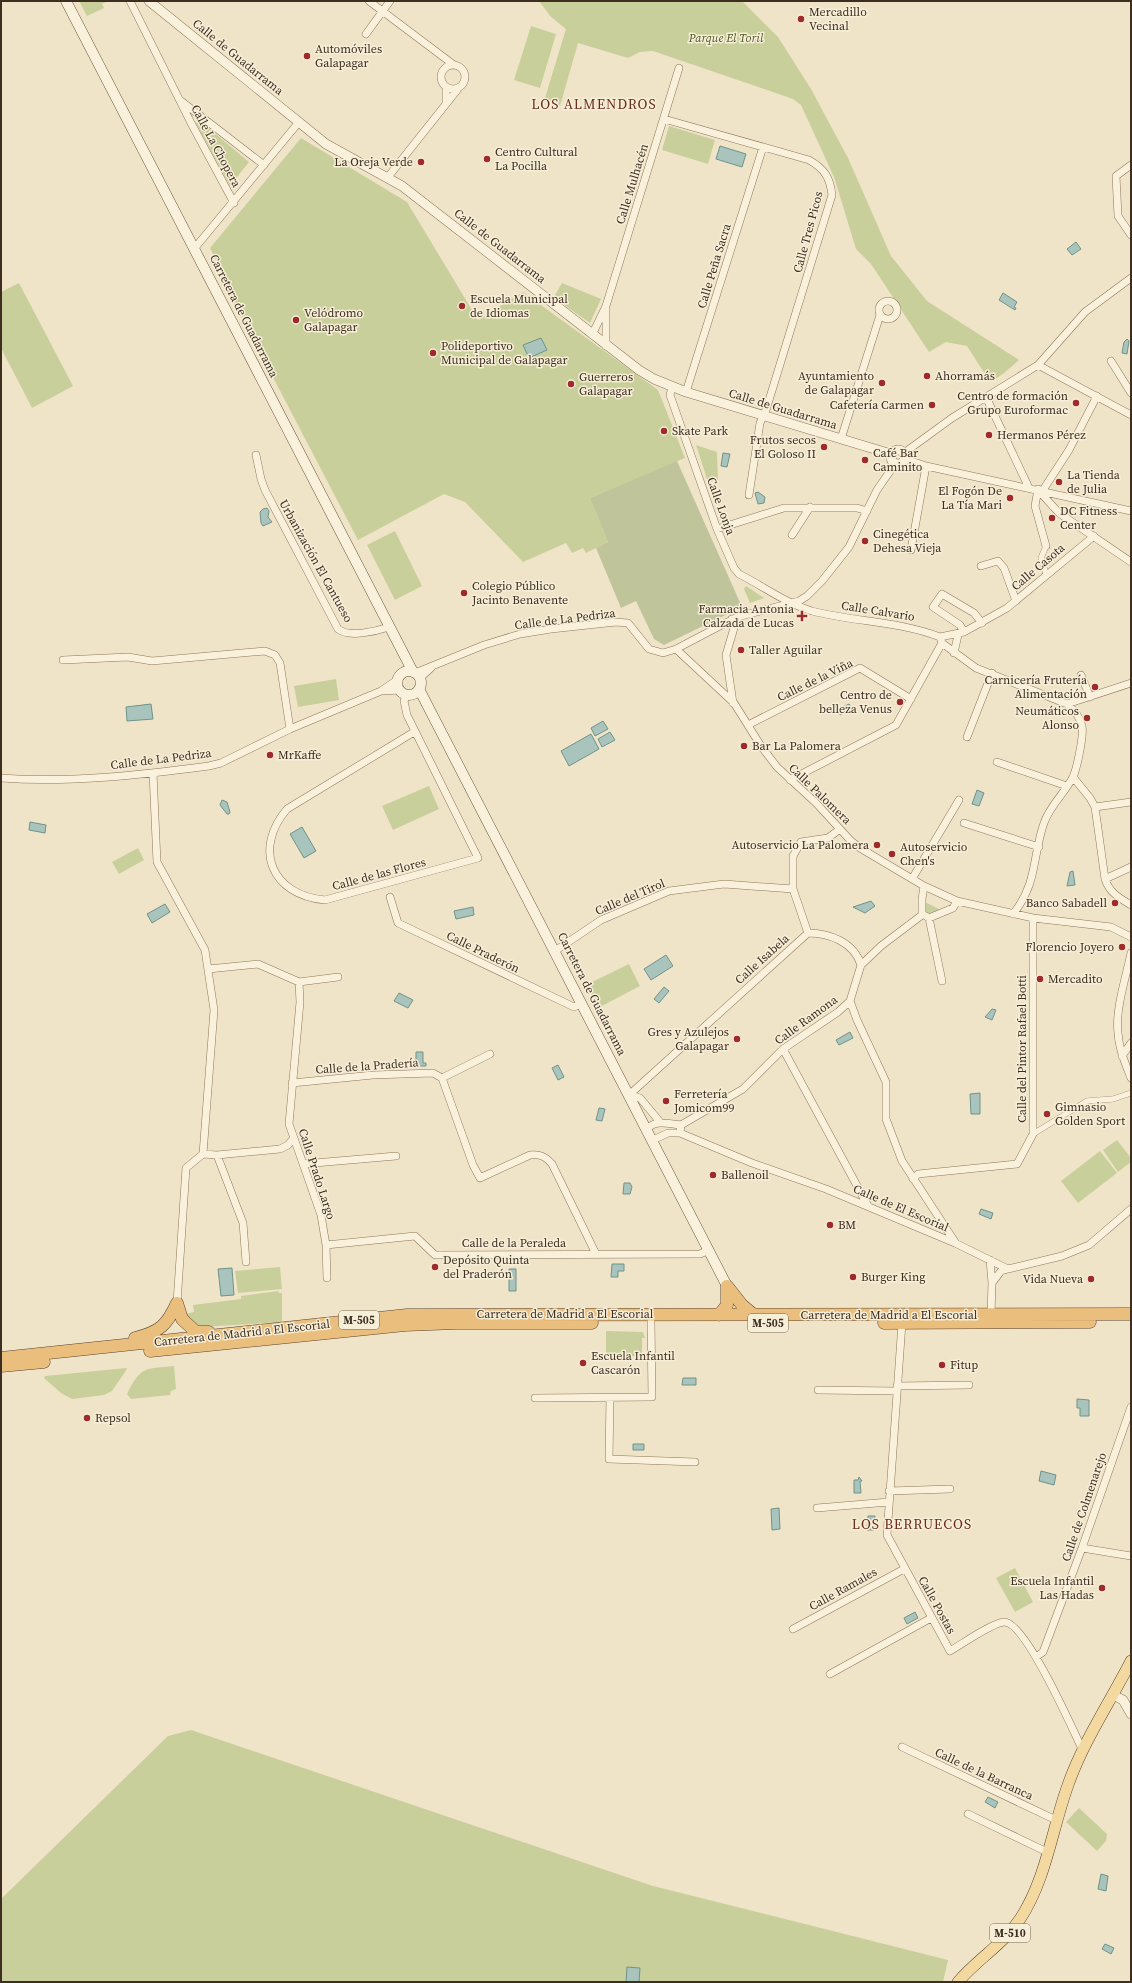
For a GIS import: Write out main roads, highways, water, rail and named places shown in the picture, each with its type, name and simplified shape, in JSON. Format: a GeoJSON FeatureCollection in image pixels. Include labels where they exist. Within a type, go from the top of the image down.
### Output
{"type":"FeatureCollection","features":[{"type":"Feature","properties":{"kind":"highway"},"geometry":{"type":"LineString","coordinates":[[727,1286],[742,1305],[754,1315]]}},
{"type":"Feature","properties":{"kind":"highway"},"geometry":{"type":"LineString","coordinates":[[719,1315],[727,1304],[727,1286]]}},
{"type":"Feature","properties":{"kind":"highway"},"geometry":{"type":"LineString","coordinates":[[86,1349],[148,1335],[168,1322],[177,1303],[182,1319],[196,1332],[246,1333]]}},
{"type":"Feature","properties":{"kind":"highway","name":"Carretera de Madrid a El Escorial"},"geometry":{"type":"LineString","coordinates":[[1,1358],[407,1315],[1131,1314]]}},
{"type":"Feature","properties":{"kind":"highway","name":"Carretera de Madrid a El Escorial"},"geometry":{"type":"LineString","coordinates":[[1,1366],[405,1325],[456,1323],[1131,1322]]}},
{"type":"Feature","properties":{"kind":"main road","name":"Carretera de Guadarrama"},"geometry":{"type":"LineString","coordinates":[[66,2],[396,641],[416,674]]}},
{"type":"Feature","properties":{"kind":"main road","name":"Carretera de Guadarrama"},"geometry":{"type":"LineString","coordinates":[[396,641],[406,687],[433,715],[727,1286]]}},
{"type":"Feature","properties":{"kind":"main road"},"geometry":{"type":"LineString","coordinates":[[406,671],[416,674],[406,687],[406,671]]}},
{"type":"Feature","properties":{"kind":"main road","name":"M-510"},"geometry":{"type":"LineString","coordinates":[[958,1982],[969,1969],[1010,1934],[1029,1903],[1047,1852],[1068,1784],[1083,1751],[1131,1661]]}},
{"type":"Feature","properties":{"kind":"water"},"geometry":{"type":"Polygon","coordinates":[[[720,146],[746,154],[742,167],[716,159],[720,146]]]}},
{"type":"Feature","properties":{"kind":"water"},"geometry":{"type":"Polygon","coordinates":[[[1076,242],[1081,249],[1072,255],[1067,249],[1076,242]]]}},
{"type":"Feature","properties":{"kind":"water"},"geometry":{"type":"Polygon","coordinates":[[[1003,293],[1017,302],[1014,307],[1016,308],[1015,310],[999,300],[1003,293]]]}},
{"type":"Feature","properties":{"kind":"water"},"geometry":{"type":"Polygon","coordinates":[[[541,338],[547,350],[529,358],[523,345],[541,338]]]}},
{"type":"Feature","properties":{"kind":"water"},"geometry":{"type":"Polygon","coordinates":[[[1127,339],[1129,341],[1127,354],[1122,353],[1124,342],[1127,339]]]}},
{"type":"Feature","properties":{"kind":"water"},"geometry":{"type":"Polygon","coordinates":[[[723,453],[730,454],[727,467],[721,466],[723,453]]]}},
{"type":"Feature","properties":{"kind":"water"},"geometry":{"type":"Polygon","coordinates":[[[758,492],[765,497],[764,503],[758,504],[755,493],[758,492]]]}},
{"type":"Feature","properties":{"kind":"water"},"geometry":{"type":"Polygon","coordinates":[[[267,508],[269,511],[268,517],[272,522],[263,526],[261,523],[260,512],[267,508]]]}},
{"type":"Feature","properties":{"kind":"water"},"geometry":{"type":"Polygon","coordinates":[[[151,704],[153,719],[127,721],[126,707],[151,704]]]}},
{"type":"Feature","properties":{"kind":"water"},"geometry":{"type":"Polygon","coordinates":[[[849,704],[852,708],[840,715],[837,710],[849,704]]]}},
{"type":"Feature","properties":{"kind":"water"},"geometry":{"type":"Polygon","coordinates":[[[603,721],[608,729],[595,736],[591,728],[603,721]]]}},
{"type":"Feature","properties":{"kind":"water"},"geometry":{"type":"Polygon","coordinates":[[[610,732],[615,740],[602,747],[598,739],[610,732]]]}},
{"type":"Feature","properties":{"kind":"water"},"geometry":{"type":"Polygon","coordinates":[[[591,734],[599,749],[569,766],[561,751],[591,734]]]}},
{"type":"Feature","properties":{"kind":"water"},"geometry":{"type":"Polygon","coordinates":[[[977,790],[984,793],[979,806],[972,804],[977,790]]]}},
{"type":"Feature","properties":{"kind":"water"},"geometry":{"type":"Polygon","coordinates":[[[222,800],[227,802],[230,812],[229,814],[227,814],[220,805],[222,800]]]}},
{"type":"Feature","properties":{"kind":"water"},"geometry":{"type":"Polygon","coordinates":[[[30,822],[46,825],[45,833],[29,830],[30,822]]]}},
{"type":"Feature","properties":{"kind":"water"},"geometry":{"type":"Polygon","coordinates":[[[302,827],[316,851],[304,858],[290,834],[302,827]]]}},
{"type":"Feature","properties":{"kind":"water"},"geometry":{"type":"Polygon","coordinates":[[[1073,871],[1075,885],[1067,886],[1070,872],[1073,871]]]}},
{"type":"Feature","properties":{"kind":"water"},"geometry":{"type":"Polygon","coordinates":[[[871,901],[875,906],[865,913],[853,907],[871,901]]]}},
{"type":"Feature","properties":{"kind":"water"},"geometry":{"type":"Polygon","coordinates":[[[165,904],[170,912],[152,923],[147,914],[165,904]]]}},
{"type":"Feature","properties":{"kind":"water"},"geometry":{"type":"Polygon","coordinates":[[[473,907],[474,915],[456,919],[454,911],[473,907]]]}},
{"type":"Feature","properties":{"kind":"water"},"geometry":{"type":"Polygon","coordinates":[[[666,955],[673,966],[651,980],[644,969],[666,955]]]}},
{"type":"Feature","properties":{"kind":"water"},"geometry":{"type":"Polygon","coordinates":[[[664,987],[669,991],[659,1003],[654,999],[664,987]]]}},
{"type":"Feature","properties":{"kind":"water"},"geometry":{"type":"Polygon","coordinates":[[[399,993],[413,1000],[408,1008],[394,1001],[399,993]]]}},
{"type":"Feature","properties":{"kind":"water"},"geometry":{"type":"Polygon","coordinates":[[[992,1009],[996,1010],[992,1020],[985,1017],[992,1009]]]}},
{"type":"Feature","properties":{"kind":"water"},"geometry":{"type":"Polygon","coordinates":[[[850,1032],[853,1038],[839,1045],[836,1040],[850,1032]]]}},
{"type":"Feature","properties":{"kind":"water"},"geometry":{"type":"Polygon","coordinates":[[[416,1052],[423,1052],[423,1063],[426,1063],[426,1066],[416,1066],[416,1052]]]}},
{"type":"Feature","properties":{"kind":"water"},"geometry":{"type":"Polygon","coordinates":[[[558,1065],[564,1077],[558,1080],[552,1068],[558,1065]]]}},
{"type":"Feature","properties":{"kind":"water"},"geometry":{"type":"Polygon","coordinates":[[[980,1093],[980,1114],[971,1114],[970,1094],[980,1093]]]}},
{"type":"Feature","properties":{"kind":"water"},"geometry":{"type":"Polygon","coordinates":[[[599,1108],[605,1109],[602,1121],[596,1120],[599,1108]]]}},
{"type":"Feature","properties":{"kind":"water"},"geometry":{"type":"Polygon","coordinates":[[[624,1183],[630,1183],[632,1187],[630,1194],[623,1194],[624,1183]]]}},
{"type":"Feature","properties":{"kind":"water"},"geometry":{"type":"Polygon","coordinates":[[[981,1209],[993,1213],[991,1219],[979,1214],[981,1209]]]}},
{"type":"Feature","properties":{"kind":"water"},"geometry":{"type":"Polygon","coordinates":[[[612,1264],[624,1264],[624,1271],[618,1271],[618,1277],[611,1277],[612,1264]]]}},
{"type":"Feature","properties":{"kind":"water"},"geometry":{"type":"Polygon","coordinates":[[[232,1268],[234,1295],[221,1296],[218,1269],[232,1268]]]}},
{"type":"Feature","properties":{"kind":"water"},"geometry":{"type":"Polygon","coordinates":[[[509,1269],[516,1269],[516,1291],[509,1291],[509,1269]]]}},
{"type":"Feature","properties":{"kind":"water"},"geometry":{"type":"Polygon","coordinates":[[[683,1378],[696,1378],[696,1385],[682,1385],[683,1378]]]}},
{"type":"Feature","properties":{"kind":"water"},"geometry":{"type":"Polygon","coordinates":[[[1077,1399],[1089,1400],[1089,1416],[1080,1416],[1080,1408],[1077,1408],[1077,1399]]]}},
{"type":"Feature","properties":{"kind":"water"},"geometry":{"type":"Polygon","coordinates":[[[633,1444],[644,1444],[644,1450],[633,1450],[633,1444]]]}},
{"type":"Feature","properties":{"kind":"water"},"geometry":{"type":"Polygon","coordinates":[[[1041,1471],[1056,1475],[1054,1485],[1039,1481],[1041,1471]]]}},
{"type":"Feature","properties":{"kind":"water"},"geometry":{"type":"Polygon","coordinates":[[[859,1477],[862,1481],[860,1481],[861,1493],[854,1493],[854,1480],[858,1480],[859,1477]]]}},
{"type":"Feature","properties":{"kind":"water"},"geometry":{"type":"Polygon","coordinates":[[[779,1508],[780,1529],[772,1530],[771,1509],[779,1508]]]}},
{"type":"Feature","properties":{"kind":"water"},"geometry":{"type":"Polygon","coordinates":[[[868,1516],[875,1516],[874,1530],[867,1530],[868,1516]]]}},
{"type":"Feature","properties":{"kind":"water"},"geometry":{"type":"Polygon","coordinates":[[[915,1612],[918,1618],[907,1624],[904,1618],[915,1612]]]}},
{"type":"Feature","properties":{"kind":"water"},"geometry":{"type":"Polygon","coordinates":[[[988,1797],[998,1802],[995,1808],[985,1802],[988,1797]]]}},
{"type":"Feature","properties":{"kind":"water"},"geometry":{"type":"Polygon","coordinates":[[[1101,1874],[1108,1876],[1106,1891],[1098,1889],[1101,1874]]]}},
{"type":"Feature","properties":{"kind":"water"},"geometry":{"type":"Polygon","coordinates":[[[1105,1944],[1114,1948],[1111,1954],[1102,1949],[1105,1944]]]}},
{"type":"Feature","properties":{"kind":"water"},"geometry":{"type":"Polygon","coordinates":[[[627,1967],[640,1968],[639,1982],[626,1982],[627,1967]]]}},
{"type":"Feature","properties":{"kind":"place","name":"Mercadillo Vecinal"},"geometry":{"type":"Point","coordinates":[801,19]}},
{"type":"Feature","properties":{"kind":"place","name":"Automóviles Galapagar"},"geometry":{"type":"Point","coordinates":[307,56]}},
{"type":"Feature","properties":{"kind":"place","name":"Centro Cultural La Pocilla"},"geometry":{"type":"Point","coordinates":[487,159]}},
{"type":"Feature","properties":{"kind":"place","name":"La Oreja Verde"},"geometry":{"type":"Point","coordinates":[421,162]}},
{"type":"Feature","properties":{"kind":"place","name":"Escuela Municipal de Idiomas"},"geometry":{"type":"Point","coordinates":[462,306]}},
{"type":"Feature","properties":{"kind":"place","name":"Velódromo Galapagar"},"geometry":{"type":"Point","coordinates":[296,320]}},
{"type":"Feature","properties":{"kind":"place","name":"Polideportivo Municipal de Galapagar"},"geometry":{"type":"Point","coordinates":[433,353]}},
{"type":"Feature","properties":{"kind":"place","name":"Ahorramás"},"geometry":{"type":"Point","coordinates":[927,376]}},
{"type":"Feature","properties":{"kind":"place","name":"Ayuntamiento de Galapagar"},"geometry":{"type":"Point","coordinates":[882,383]}},
{"type":"Feature","properties":{"kind":"place","name":"Guerreros Galapagar"},"geometry":{"type":"Point","coordinates":[571,384]}},
{"type":"Feature","properties":{"kind":"place","name":"Centro de formación Grupo Euroformac"},"geometry":{"type":"Point","coordinates":[1076,403]}},
{"type":"Feature","properties":{"kind":"place","name":"Cafetería Carmen"},"geometry":{"type":"Point","coordinates":[932,405]}},
{"type":"Feature","properties":{"kind":"place","name":"Skate Park"},"geometry":{"type":"Point","coordinates":[664,431]}},
{"type":"Feature","properties":{"kind":"place","name":"Hermanos Pérez"},"geometry":{"type":"Point","coordinates":[989,435]}},
{"type":"Feature","properties":{"kind":"place","name":"Frutos secos El Goloso II"},"geometry":{"type":"Point","coordinates":[824,447]}},
{"type":"Feature","properties":{"kind":"place","name":"Café Bar Caminito"},"geometry":{"type":"Point","coordinates":[865,460]}},
{"type":"Feature","properties":{"kind":"place","name":"La Tienda de Julia"},"geometry":{"type":"Point","coordinates":[1059,482]}},
{"type":"Feature","properties":{"kind":"place","name":"El Fogón De La Tía Mari"},"geometry":{"type":"Point","coordinates":[1010,498]}},
{"type":"Feature","properties":{"kind":"place","name":"DC Fitness Center"},"geometry":{"type":"Point","coordinates":[1052,518]}},
{"type":"Feature","properties":{"kind":"place","name":"Cinegética Dehesa Vieja"},"geometry":{"type":"Point","coordinates":[865,541]}},
{"type":"Feature","properties":{"kind":"place","name":"Colegio Público Jacinto Benavente"},"geometry":{"type":"Point","coordinates":[464,593]}},
{"type":"Feature","properties":{"kind":"place","name":"Farmacia Antonia Calzada de Lucas"},"geometry":{"type":"Point","coordinates":[802,616]}},
{"type":"Feature","properties":{"kind":"place","name":"Taller Aguilar"},"geometry":{"type":"Point","coordinates":[741,650]}},
{"type":"Feature","properties":{"kind":"place","name":"Carnicería Frutería Alimentación"},"geometry":{"type":"Point","coordinates":[1095,687]}},
{"type":"Feature","properties":{"kind":"place","name":"Centro de belleza Venus"},"geometry":{"type":"Point","coordinates":[900,702]}},
{"type":"Feature","properties":{"kind":"place","name":"Neumáticos Alonso"},"geometry":{"type":"Point","coordinates":[1087,718]}},
{"type":"Feature","properties":{"kind":"place","name":"Bar La Palomera"},"geometry":{"type":"Point","coordinates":[744,746]}},
{"type":"Feature","properties":{"kind":"place","name":"MrKaffe"},"geometry":{"type":"Point","coordinates":[270,755]}},
{"type":"Feature","properties":{"kind":"place","name":"Autoservicio La Palomera"},"geometry":{"type":"Point","coordinates":[877,845]}},
{"type":"Feature","properties":{"kind":"place","name":"Autoservicio Chen's"},"geometry":{"type":"Point","coordinates":[892,854]}},
{"type":"Feature","properties":{"kind":"place","name":"Banco Sabadell"},"geometry":{"type":"Point","coordinates":[1115,903]}},
{"type":"Feature","properties":{"kind":"place","name":"Florencio Joyero"},"geometry":{"type":"Point","coordinates":[1122,947]}},
{"type":"Feature","properties":{"kind":"place","name":"Mercadito"},"geometry":{"type":"Point","coordinates":[1040,979]}},
{"type":"Feature","properties":{"kind":"place","name":"Gres y Azulejos Galapagar"},"geometry":{"type":"Point","coordinates":[737,1039]}},
{"type":"Feature","properties":{"kind":"place","name":"Ferretería Jomicom99"},"geometry":{"type":"Point","coordinates":[666,1101]}},
{"type":"Feature","properties":{"kind":"place","name":"Gimnasio Golden Sport"},"geometry":{"type":"Point","coordinates":[1047,1114]}},
{"type":"Feature","properties":{"kind":"place","name":"Ballenoil"},"geometry":{"type":"Point","coordinates":[713,1175]}},
{"type":"Feature","properties":{"kind":"place","name":"BM"},"geometry":{"type":"Point","coordinates":[830,1225]}},
{"type":"Feature","properties":{"kind":"place","name":"Depósito Quinta del Praderón"},"geometry":{"type":"Point","coordinates":[435,1267]}},
{"type":"Feature","properties":{"kind":"place","name":"Burger King"},"geometry":{"type":"Point","coordinates":[853,1277]}},
{"type":"Feature","properties":{"kind":"place","name":"Vida Nueva"},"geometry":{"type":"Point","coordinates":[1091,1279]}},
{"type":"Feature","properties":{"kind":"place","name":"Escuela Infantil Cascarón"},"geometry":{"type":"Point","coordinates":[583,1363]}},
{"type":"Feature","properties":{"kind":"place","name":"Fitup"},"geometry":{"type":"Point","coordinates":[942,1365]}},
{"type":"Feature","properties":{"kind":"place","name":"Repsol"},"geometry":{"type":"Point","coordinates":[87,1418]}},
{"type":"Feature","properties":{"kind":"place","name":"Escuela Infantil Las Hadas"},"geometry":{"type":"Point","coordinates":[1102,1588]}},
{"type":"Feature","properties":{"kind":"district","name":"LOS ALMENDROS"},"geometry":{"type":"Point","coordinates":[594,104]}},
{"type":"Feature","properties":{"kind":"district","name":"LOS BERRUECOS"},"geometry":{"type":"Point","coordinates":[912,1524]}},
{"type":"Feature","properties":{"kind":"park label","name":"Parque El Toril"},"geometry":{"type":"Point","coordinates":[726,38]}}]}
